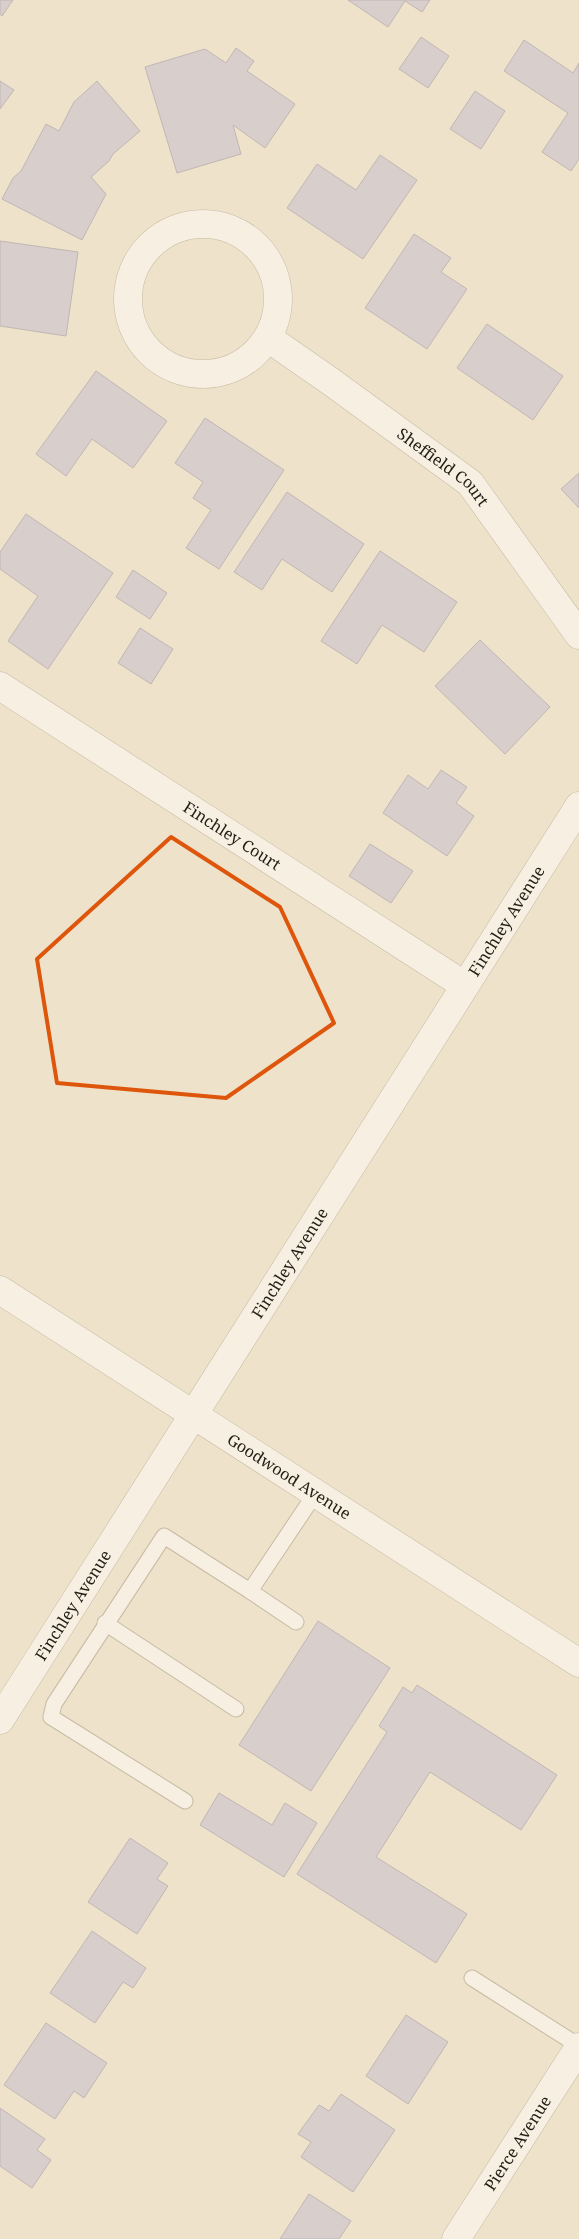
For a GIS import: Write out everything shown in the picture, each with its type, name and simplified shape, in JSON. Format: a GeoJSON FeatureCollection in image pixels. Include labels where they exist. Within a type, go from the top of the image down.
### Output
{"type":"FeatureCollection","features":[{"type":"Feature","properties":{"kind":"street"},"geometry":{"type":"LineString","coordinates":[[192,224],[226,227],[255,244],[274,272],[279,306],[268,338],[245,363],[213,375],[179,371],[150,354],[131,326],[126,293],[137,260],[160,236],[192,224]]}},
{"type":"Feature","properties":{"kind":"street","name":"Sheffield Court"},"geometry":{"type":"LineString","coordinates":[[268,338],[470,483],[579,635]]}},
{"type":"Feature","properties":{"kind":"street","name":"Finchley Court"},"geometry":{"type":"LineString","coordinates":[[0,686],[464,985]]}},
{"type":"Feature","properties":{"kind":"street","name":"Finchley Avenue"},"geometry":{"type":"LineString","coordinates":[[0,1720],[579,806]]}},
{"type":"Feature","properties":{"kind":"street","name":"Goodwood Avenue"},"geometry":{"type":"LineString","coordinates":[[0,1290],[579,1663]]}},
{"type":"Feature","properties":{"kind":"street","name":"Pierce Avenue"},"geometry":{"type":"LineString","coordinates":[[456,2239],[579,2047]]}},
{"type":"Feature","properties":{"kind":"lane"},"geometry":{"type":"LineString","coordinates":[[250,1591],[315,1494]]}},
{"type":"Feature","properties":{"kind":"lane"},"geometry":{"type":"LineString","coordinates":[[185,1801],[51,1717],[54,1704],[105,1623],[164,1536],[296,1622]]}},
{"type":"Feature","properties":{"kind":"lane"},"geometry":{"type":"LineString","coordinates":[[105,1623],[236,1710]]}},
{"type":"Feature","properties":{"kind":"lane"},"geometry":{"type":"LineString","coordinates":[[472,1978],[579,2047]]}},
{"type":"Feature","properties":{"kind":"highlighted area"},"geometry":{"type":"Polygon","coordinates":[[[171,837],[280,907],[334,1023],[226,1098],[57,1083],[37,959],[171,837]]]}},
{"type":"Feature","properties":{"kind":"building"},"geometry":{"type":"Polygon","coordinates":[[[0,0],[13,0],[2,16],[0,14],[0,0]]]}},
{"type":"Feature","properties":{"kind":"building"},"geometry":{"type":"Polygon","coordinates":[[[348,0],[430,0],[422,12],[405,1],[388,27],[348,0]]]}},
{"type":"Feature","properties":{"kind":"building"},"geometry":{"type":"Polygon","coordinates":[[[421,37],[449,56],[428,88],[399,69],[421,37]]]}},
{"type":"Feature","properties":{"kind":"building"},"geometry":{"type":"Polygon","coordinates":[[[524,40],[573,73],[579,63],[579,159],[571,171],[542,152],[568,113],[504,71],[524,40]]]}},
{"type":"Feature","properties":{"kind":"building"},"geometry":{"type":"Polygon","coordinates":[[[236,48],[254,61],[247,71],[295,104],[265,148],[233,125],[241,154],[177,173],[145,67],[205,49],[226,63],[236,48]]]}},
{"type":"Feature","properties":{"kind":"building"},"geometry":{"type":"Polygon","coordinates":[[[0,81],[14,90],[0,109],[0,81]]]}},
{"type":"Feature","properties":{"kind":"building"},"geometry":{"type":"Polygon","coordinates":[[[97,81],[140,131],[113,154],[109,161],[91,177],[106,194],[82,240],[2,199],[13,178],[21,171],[46,124],[59,131],[74,102],[97,81]]]}},
{"type":"Feature","properties":{"kind":"building"},"geometry":{"type":"Polygon","coordinates":[[[475,91],[505,111],[481,149],[450,129],[475,91]]]}},
{"type":"Feature","properties":{"kind":"building"},"geometry":{"type":"Polygon","coordinates":[[[380,155],[417,180],[363,259],[287,208],[317,164],[356,190],[380,155]]]}},
{"type":"Feature","properties":{"kind":"building"},"geometry":{"type":"Polygon","coordinates":[[[414,234],[451,258],[441,272],[467,289],[427,349],[365,308],[414,234]]]}},
{"type":"Feature","properties":{"kind":"building"},"geometry":{"type":"Polygon","coordinates":[[[0,241],[78,252],[66,336],[0,326],[0,241]]]}},
{"type":"Feature","properties":{"kind":"building"},"geometry":{"type":"Polygon","coordinates":[[[487,324],[563,376],[533,420],[457,368],[487,324]]]}},
{"type":"Feature","properties":{"kind":"building"},"geometry":{"type":"Polygon","coordinates":[[[96,371],[167,421],[133,468],[92,439],[66,476],[36,454],[96,371]]]}},
{"type":"Feature","properties":{"kind":"building"},"geometry":{"type":"Polygon","coordinates":[[[205,418],[284,470],[219,569],[186,548],[211,510],[193,498],[203,482],[175,463],[205,418]]]}},
{"type":"Feature","properties":{"kind":"building"},"geometry":{"type":"Polygon","coordinates":[[[579,473],[579,508],[561,489],[579,473]]]}},
{"type":"Feature","properties":{"kind":"building"},"geometry":{"type":"Polygon","coordinates":[[[287,492],[364,544],[332,592],[282,559],[262,590],[234,572],[287,492]]]}},
{"type":"Feature","properties":{"kind":"building"},"geometry":{"type":"Polygon","coordinates":[[[26,514],[113,573],[48,669],[8,641],[38,596],[0,569],[0,552],[26,514]]]}},
{"type":"Feature","properties":{"kind":"building"},"geometry":{"type":"Polygon","coordinates":[[[380,551],[457,602],[424,652],[382,625],[357,664],[321,641],[380,551]]]}},
{"type":"Feature","properties":{"kind":"building"},"geometry":{"type":"Polygon","coordinates":[[[133,570],[167,593],[150,619],[116,597],[133,570]]]}},
{"type":"Feature","properties":{"kind":"building"},"geometry":{"type":"Polygon","coordinates":[[[140,628],[173,649],[151,684],[118,663],[140,628]]]}},
{"type":"Feature","properties":{"kind":"building"},"geometry":{"type":"Polygon","coordinates":[[[480,640],[550,707],[505,754],[435,686],[480,640]]]}},
{"type":"Feature","properties":{"kind":"building"},"geometry":{"type":"Polygon","coordinates":[[[441,770],[467,787],[456,803],[474,816],[447,856],[383,813],[408,775],[428,789],[441,770]]]}},
{"type":"Feature","properties":{"kind":"building"},"geometry":{"type":"Polygon","coordinates":[[[370,844],[413,871],[391,903],[349,876],[370,844]]]}},
{"type":"Feature","properties":{"kind":"building"},"geometry":{"type":"Polygon","coordinates":[[[318,1621],[390,1668],[311,1791],[239,1745],[318,1621]]]}},
{"type":"Feature","properties":{"kind":"building"},"geometry":{"type":"Polygon","coordinates":[[[417,1685],[557,1775],[521,1830],[430,1772],[376,1857],[467,1914],[436,1963],[297,1874],[387,1732],[379,1726],[403,1687],[412,1693],[417,1685]]]}},
{"type":"Feature","properties":{"kind":"building"},"geometry":{"type":"Polygon","coordinates":[[[219,1793],[272,1825],[285,1803],[317,1823],[284,1877],[200,1825],[219,1793]]]}},
{"type":"Feature","properties":{"kind":"building"},"geometry":{"type":"Polygon","coordinates":[[[130,1838],[168,1863],[157,1879],[168,1886],[137,1934],[88,1902],[130,1838]]]}},
{"type":"Feature","properties":{"kind":"building"},"geometry":{"type":"Polygon","coordinates":[[[92,1931],[146,1968],[133,1988],[123,1982],[95,2023],[50,1993],[92,1931]]]}},
{"type":"Feature","properties":{"kind":"building"},"geometry":{"type":"Polygon","coordinates":[[[406,2015],[448,2042],[408,2104],[366,2076],[406,2015]]]}},
{"type":"Feature","properties":{"kind":"building"},"geometry":{"type":"Polygon","coordinates":[[[46,2023],[107,2063],[84,2098],[74,2091],[55,2119],[4,2085],[46,2023]]]}},
{"type":"Feature","properties":{"kind":"building"},"geometry":{"type":"Polygon","coordinates":[[[341,2094],[395,2130],[353,2192],[301,2157],[311,2142],[298,2134],[319,2105],[329,2111],[341,2094]]]}},
{"type":"Feature","properties":{"kind":"building"},"geometry":{"type":"Polygon","coordinates":[[[0,2108],[45,2139],[37,2150],[51,2160],[32,2188],[0,2166],[0,2108]]]}},
{"type":"Feature","properties":{"kind":"building"},"geometry":{"type":"Polygon","coordinates":[[[309,2194],[351,2221],[339,2239],[280,2239],[309,2194]]]}}]}
